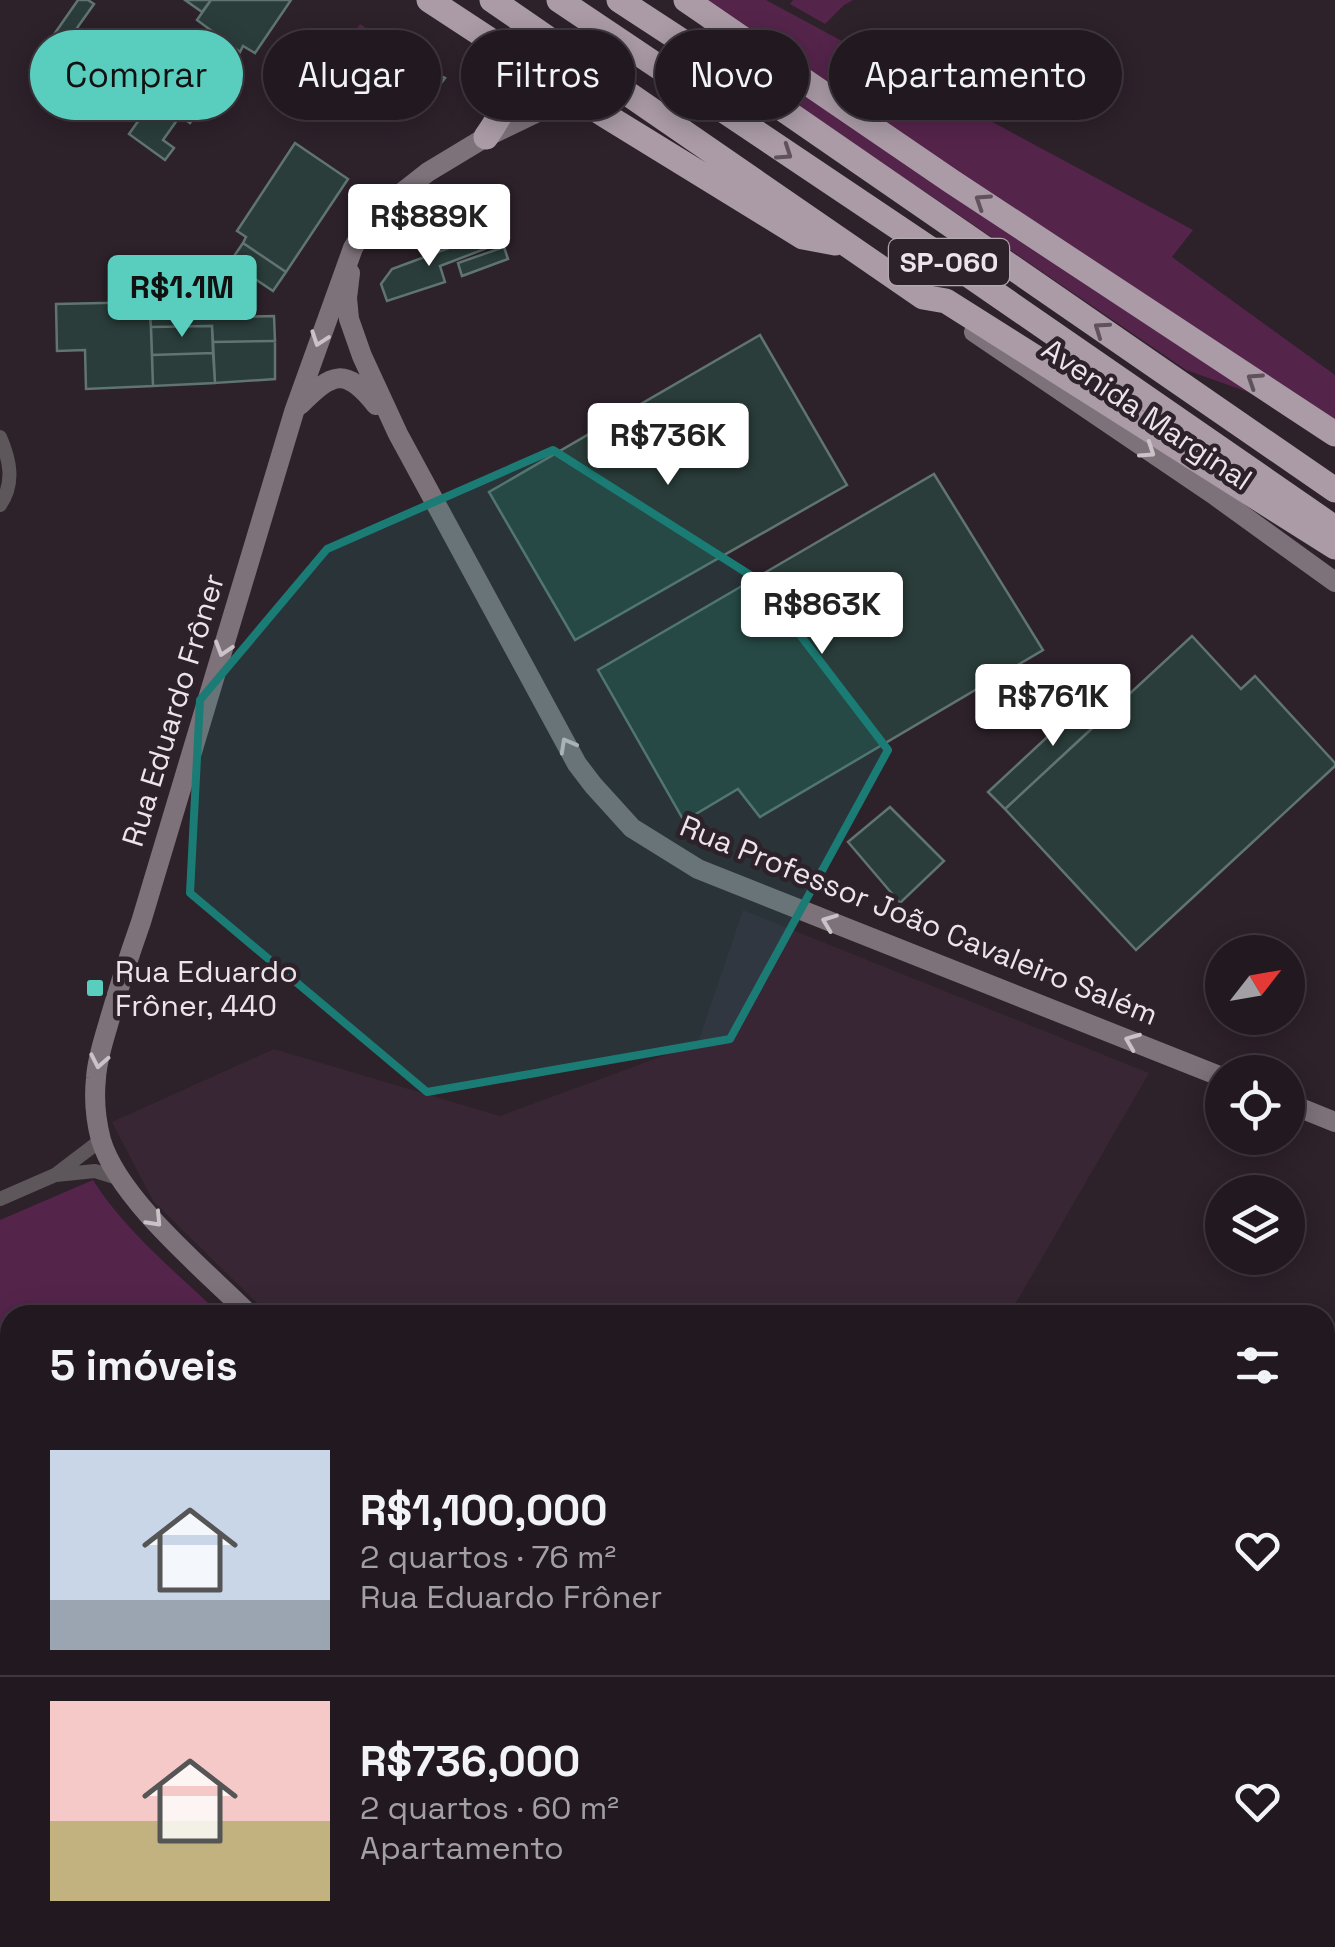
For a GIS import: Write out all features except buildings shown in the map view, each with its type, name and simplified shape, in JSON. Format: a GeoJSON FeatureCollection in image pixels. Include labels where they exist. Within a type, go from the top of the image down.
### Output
{"type":"FeatureCollection","features":[{"type":"Feature","properties":{"kind":"highway"},"geometry":{"type":"LineString","coordinates":[[429,0],[472,30]]}},
{"type":"Feature","properties":{"kind":"highway","name":"SP-060"},"geometry":{"type":"LineString","coordinates":[[492,0],[923,297]]}},
{"type":"Feature","properties":{"kind":"highway","name":"SP-060"},"geometry":{"type":"LineString","coordinates":[[560,0],[1335,528]]}},
{"type":"Feature","properties":{"kind":"highway","name":"SP-060"},"geometry":{"type":"LineString","coordinates":[[618,0],[724,68],[1335,490]]}},
{"type":"Feature","properties":{"kind":"highway"},"geometry":{"type":"LineString","coordinates":[[686,0],[951,181],[1335,434]]}},
{"type":"Feature","properties":{"kind":"highway"},"geometry":{"type":"LineString","coordinates":[[486,137],[498,120]]}},
{"type":"Feature","properties":{"kind":"highway"},"geometry":{"type":"LineString","coordinates":[[613,120],[804,237],[847,245]]}},
{"type":"Feature","properties":{"kind":"highway"},"geometry":{"type":"LineString","coordinates":[[923,297],[946,300],[1335,547]]}},
{"type":"Feature","properties":{"kind":"main road","name":"Rua Eduardo Frôner"},"geometry":{"type":"LineString","coordinates":[[240,1305],[152,1219],[120,1179],[101,1140],[96,1104],[99,1056],[294,412],[353,248],[368,223],[428,172],[521,120]]}},
{"type":"Feature","properties":{"kind":"main road","name":"Rua Professor João Cavaleiro Salém"},"geometry":{"type":"LineString","coordinates":[[353,248],[347,298],[349,318],[398,434],[577,764],[632,828],[698,869],[1205,1070]]}},
{"type":"Feature","properties":{"kind":"main road","name":"Avenida Marginal"},"geometry":{"type":"LineString","coordinates":[[923,297],[1335,582]]}},
{"type":"Feature","properties":{"kind":"main road","name":"Rua Professor João Cavaleiro Salém"},"geometry":{"type":"LineString","coordinates":[[294,412],[320,385],[335,379],[348,380],[358,384],[398,434]]}},
{"type":"Feature","properties":{"kind":"main road"},"geometry":{"type":"LineString","coordinates":[[1305,1109],[1335,1122]]}},
{"type":"Feature","properties":{"kind":"street"},"geometry":{"type":"LineString","coordinates":[[0,437],[10,476],[0,505]]}},
{"type":"Feature","properties":{"kind":"street"},"geometry":{"type":"LineString","coordinates":[[0,1199],[55,1175],[101,1140]]}},
{"type":"Feature","properties":{"kind":"street"},"geometry":{"type":"LineString","coordinates":[[55,1175],[95,1171],[120,1179]]}},
{"type":"Feature","properties":{"kind":"highlighted area"},"geometry":{"type":"Polygon","coordinates":[[[553,450],[758,580],[888,750],[730,1039],[427,1092],[190,893],[200,700],[327,549],[553,450]]]}},
{"type":"Feature","properties":{"kind":"shaded area"},"geometry":{"type":"Polygon","coordinates":[[[692,0],[766,0],[829,34],[829,120],[989,120],[1193,230],[1172,257],[1335,375],[1335,423],[1186,370],[809,113],[809,30],[704,30],[692,0]]]}},
{"type":"Feature","properties":{"kind":"shaded area"},"geometry":{"type":"Polygon","coordinates":[[[793,0],[853,0],[825,24],[790,4],[793,0]]]}},
{"type":"Feature","properties":{"kind":"shaded area"},"geometry":{"type":"Polygon","coordinates":[[[743,910],[1149,1073],[1015,1305],[259,1305],[153,1201],[112,1122],[274,1049],[500,1116],[698,1043],[743,910]]]}},
{"type":"Feature","properties":{"kind":"shaded area"},"geometry":{"type":"Polygon","coordinates":[[[93,1180],[136,1234],[210,1305],[0,1305],[0,1220],[93,1180]]]}},
{"type":"Feature","properties":{"kind":"place","name":"Rua Eduardo Frôner, 440"},"geometry":{"type":"Point","coordinates":[95,988]}}]}
